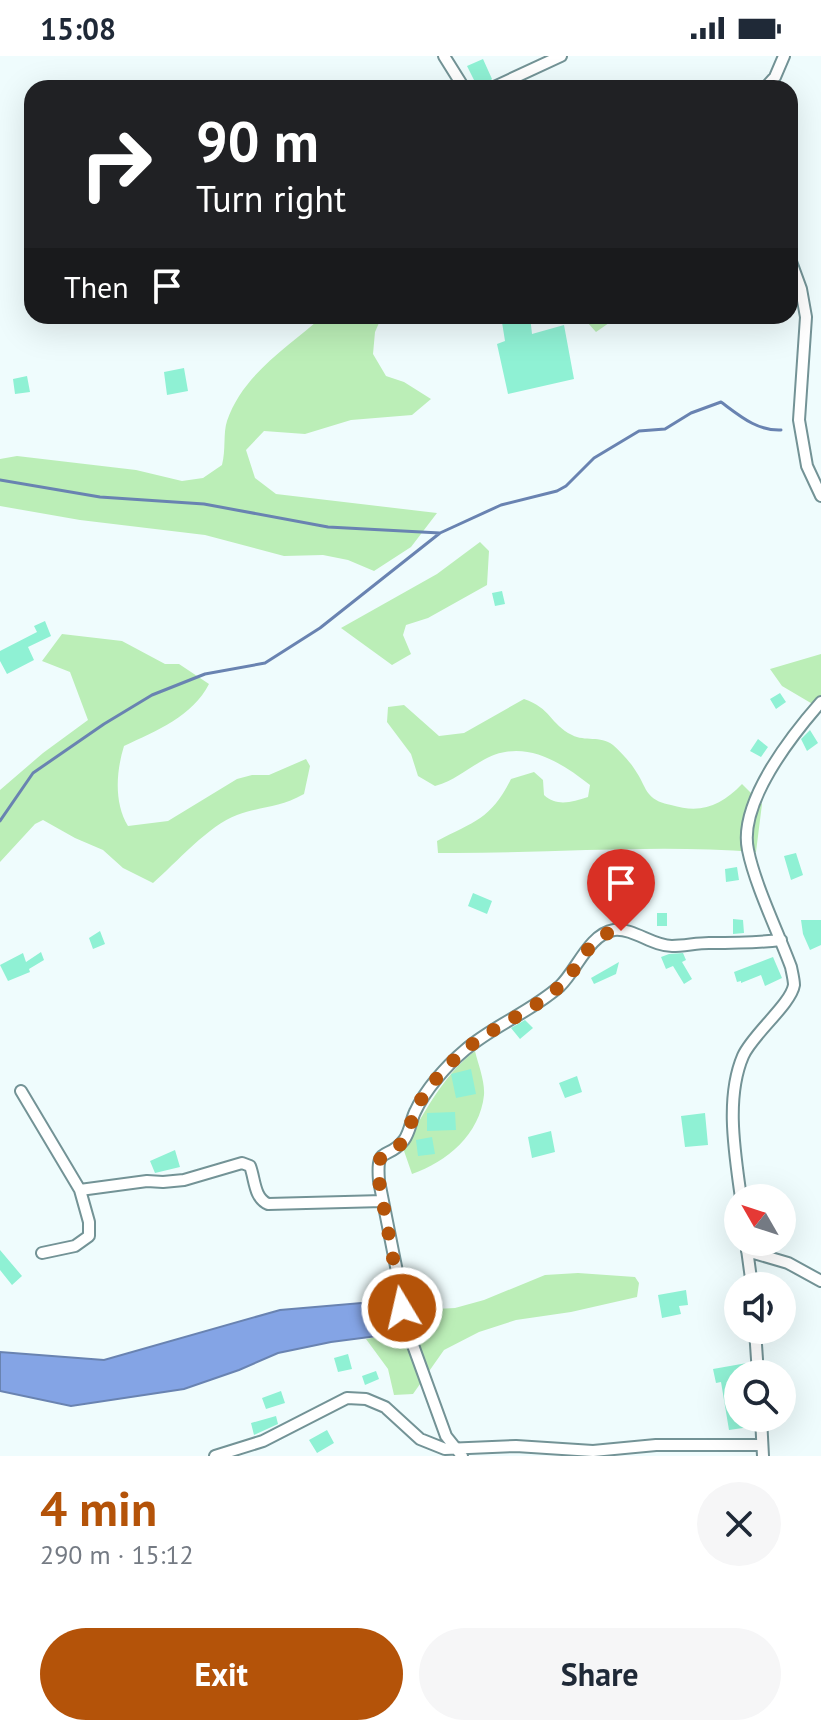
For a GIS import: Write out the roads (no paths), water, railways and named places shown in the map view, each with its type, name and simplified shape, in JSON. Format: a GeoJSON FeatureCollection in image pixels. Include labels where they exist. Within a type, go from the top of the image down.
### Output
{"type":"FeatureCollection","features":[{"type":"Feature","properties":{"kind":"street"},"geometry":{"type":"LineString","coordinates":[[444,56],[459,80]]}},
{"type":"Feature","properties":{"kind":"street"},"geometry":{"type":"LineString","coordinates":[[509,80],[561,56]]}},
{"type":"Feature","properties":{"kind":"street"},"geometry":{"type":"LineString","coordinates":[[772,80],[784,56]]}},
{"type":"Feature","properties":{"kind":"street"},"geometry":{"type":"LineString","coordinates":[[798,281],[806,317],[800,383],[801,436],[807,466],[821,496]]}},
{"type":"Feature","properties":{"kind":"street"},"geometry":{"type":"LineString","coordinates":[[740,1184],[734,1093],[744,1055],[794,986],[791,967],[747,848],[748,823],[776,761],[821,702]]}},
{"type":"Feature","properties":{"kind":"street"},"geometry":{"type":"LineString","coordinates":[[459,1452],[440,1422],[410,1337],[383,1201],[377,1162],[380,1157],[405,1139],[429,1089],[464,1051],[528,1011],[562,984],[596,939],[605,934],[621,931],[672,946],[709,943],[738,945],[781,940]]}},
{"type":"Feature","properties":{"kind":"street"},"geometry":{"type":"LineString","coordinates":[[21,1091],[80,1190],[89,1222],[89,1236],[75,1246],[42,1253]]}},
{"type":"Feature","properties":{"kind":"street"},"geometry":{"type":"LineString","coordinates":[[80,1190],[147,1181],[184,1180],[242,1163],[250,1166],[257,1193],[262,1202],[268,1204],[383,1201]]}},
{"type":"Feature","properties":{"kind":"street"},"geometry":{"type":"LineString","coordinates":[[771,1256],[821,1281]]}},
{"type":"Feature","properties":{"kind":"street"},"geometry":{"type":"LineString","coordinates":[[215,1456],[263,1441],[347,1398],[366,1399],[385,1407],[420,1439],[459,1452],[516,1446],[593,1451],[656,1445],[763,1451]]}},
{"type":"Feature","properties":{"kind":"water"},"geometry":{"type":"Polygon","coordinates":[[[396,1300],[401,1333],[278,1353],[184,1389],[71,1406],[0,1391],[0,1352],[104,1360],[280,1310],[396,1300]]]}},
{"type":"Feature","properties":{"kind":"waterway"},"geometry":{"type":"LineString","coordinates":[[0,821],[33,773],[104,724],[152,695],[205,674],[265,663],[320,628],[440,533],[501,505],[557,491],[594,458],[639,431],[665,429],[691,413],[721,402],[756,425],[781,430]]}},
{"type":"Feature","properties":{"kind":"waterway"},"geometry":{"type":"LineString","coordinates":[[0,480],[100,497],[204,504],[328,527],[440,533]]}}]}
